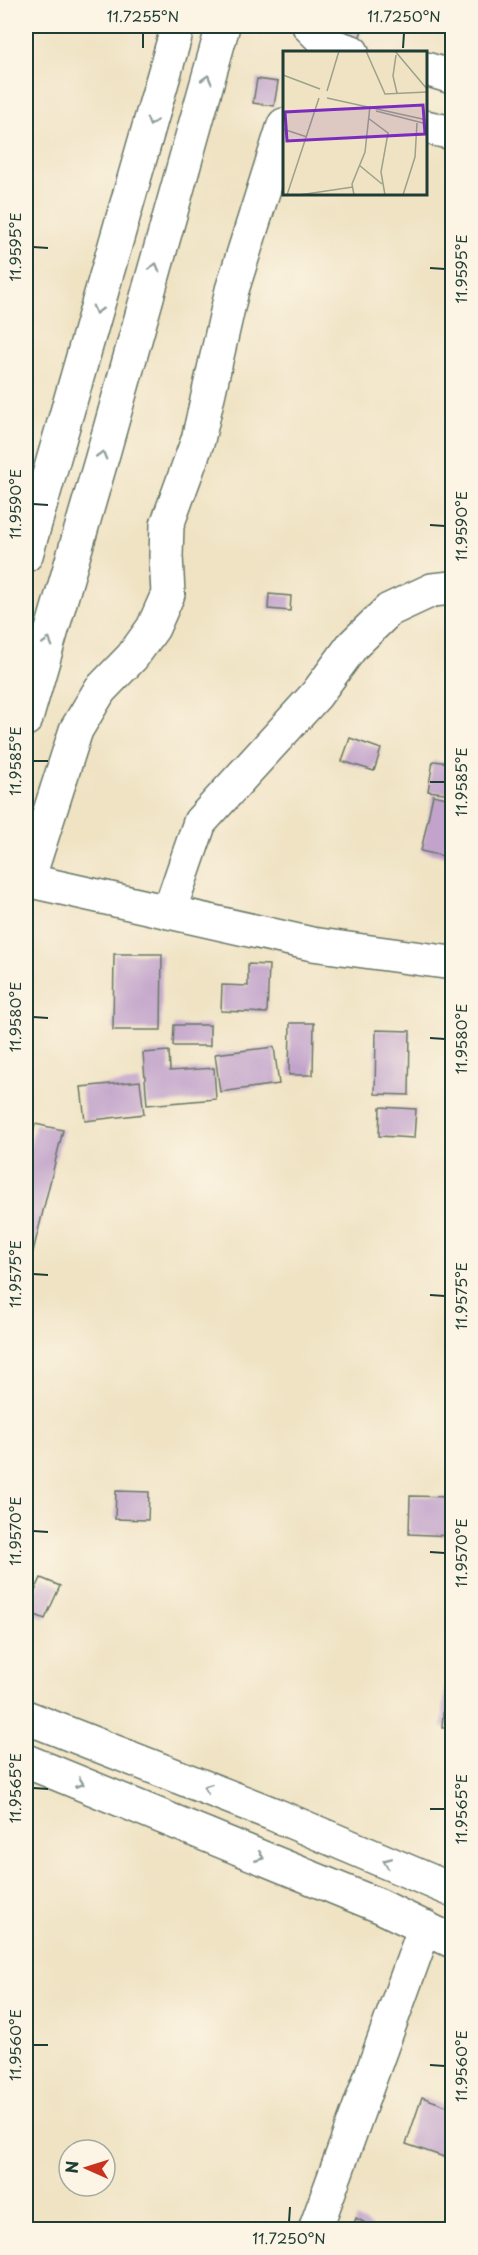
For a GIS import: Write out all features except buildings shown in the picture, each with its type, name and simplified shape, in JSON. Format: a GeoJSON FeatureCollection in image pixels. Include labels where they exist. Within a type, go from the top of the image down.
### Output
{"type":"FeatureCollection","features":[{"type":"Feature","properties":{"kind":"street"},"geometry":{"type":"LineString","coordinates":[[26,555],[178,26]]}},
{"type":"Feature","properties":{"kind":"street"},"geometry":{"type":"LineString","coordinates":[[26,718],[223,26]]}},
{"type":"Feature","properties":{"kind":"street"},"geometry":{"type":"LineString","coordinates":[[302,51],[309,26],[327,44],[349,51]]}},
{"type":"Feature","properties":{"kind":"street"},"geometry":{"type":"LineString","coordinates":[[427,69],[453,77]]}},
{"type":"Feature","properties":{"kind":"street"},"geometry":{"type":"LineString","coordinates":[[427,128],[453,133]]}},
{"type":"Feature","properties":{"kind":"street"},"geometry":{"type":"LineString","coordinates":[[283,131],[232,290],[198,440],[167,525],[168,594],[153,628],[132,657],[100,690],[76,730],[27,880],[312,944],[453,963]]}},
{"type":"Feature","properties":{"kind":"street"},"geometry":{"type":"LineString","coordinates":[[169,912],[200,822],[316,695],[352,646],[389,610],[432,590],[453,588]]}},
{"type":"Feature","properties":{"kind":"street"},"geometry":{"type":"LineString","coordinates":[[26,1717],[273,1814],[447,1888]]}},
{"type":"Feature","properties":{"kind":"street"},"geometry":{"type":"LineString","coordinates":[[26,1761],[380,1906],[439,1934],[315,2229]]}}]}
